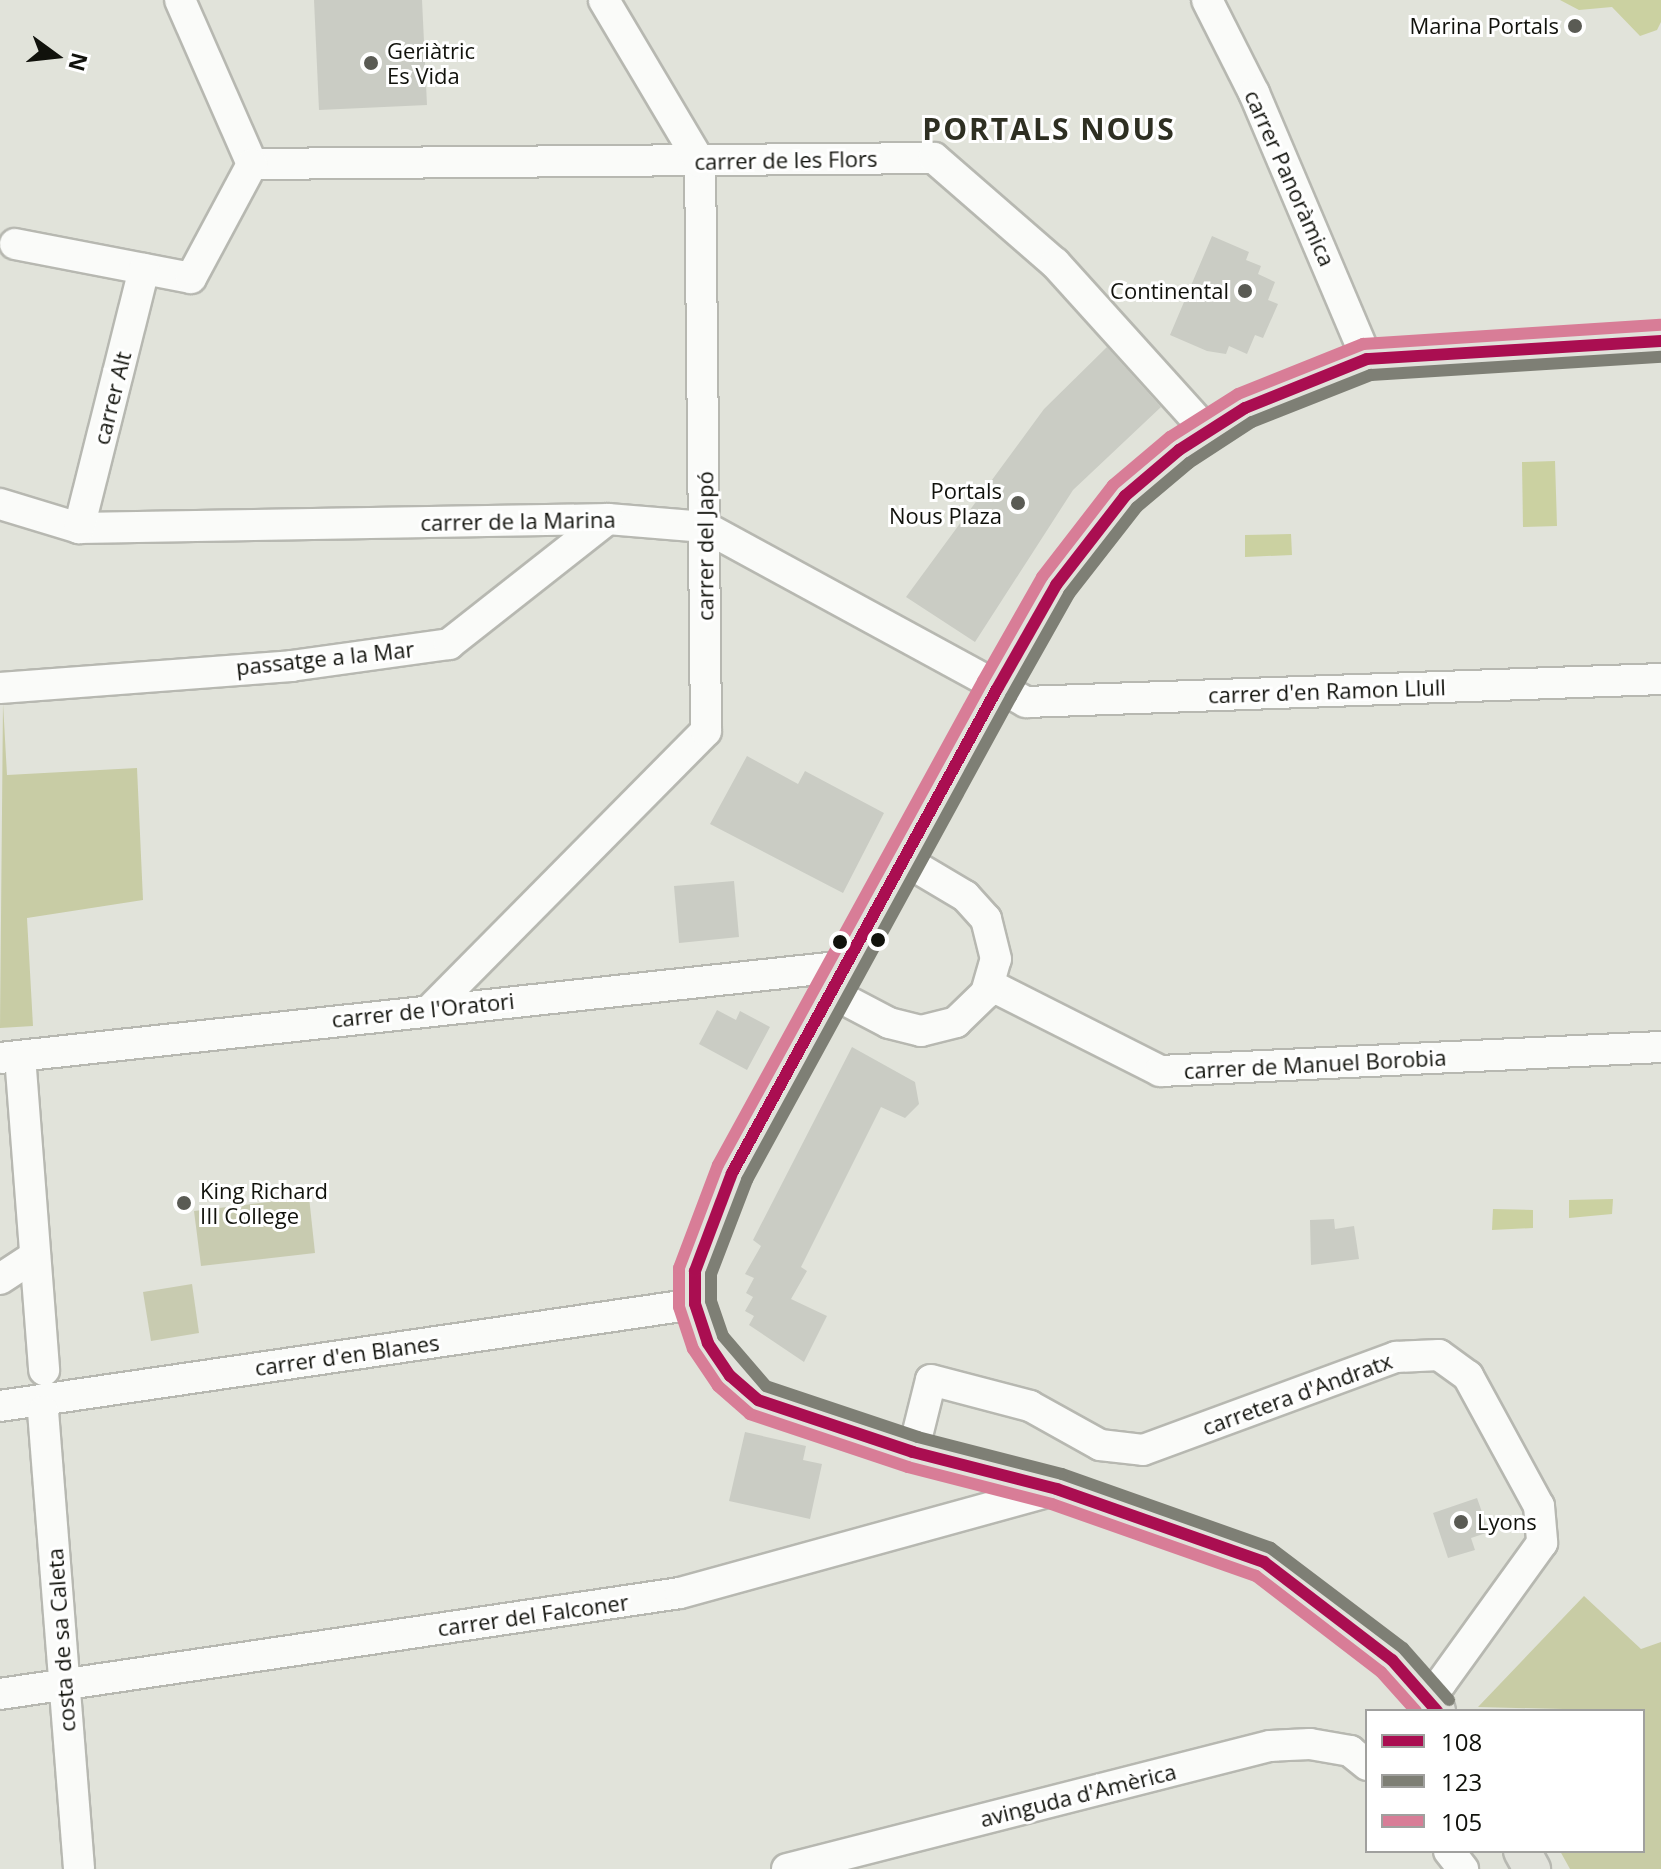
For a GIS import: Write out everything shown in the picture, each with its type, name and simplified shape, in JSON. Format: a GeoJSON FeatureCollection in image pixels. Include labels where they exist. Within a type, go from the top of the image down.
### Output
{"type":"FeatureCollection","features":[{"type":"Feature","properties":{"kind":"main road","name":"carretera d'Andratx"},"geometry":{"type":"LineString","coordinates":[[1431,1703],[1321,1600],[1264,1562],[1057,1489],[913,1452],[758,1400],[718,1362],[695,1304],[695,1271],[718,1206],[839,979],[1056,585],[1100,523],[1207,431],[1286,388],[1367,359],[1661,341]]}},
{"type":"Feature","properties":{"kind":"street"},"geometry":{"type":"LineString","coordinates":[[15,244],[191,278],[252,164],[180,0]]}},
{"type":"Feature","properties":{"kind":"street","name":"carrer del Japó"},"geometry":{"type":"LineString","coordinates":[[433,1007],[706,731],[700,162],[604,0]]}},
{"type":"Feature","properties":{"kind":"street","name":"carrer Panoràmica"},"geometry":{"type":"LineString","coordinates":[[1207,0],[1254,93],[1367,359]]}},
{"type":"Feature","properties":{"kind":"street","name":"carrer de les Flors"},"geometry":{"type":"LineString","coordinates":[[252,164],[934,158],[1055,263],[1207,431]]}},
{"type":"Feature","properties":{"kind":"street","name":"carrer Alt"},"geometry":{"type":"LineString","coordinates":[[79,528],[144,269]]}},
{"type":"Feature","properties":{"kind":"street","name":"carrer de la Marina"},"geometry":{"type":"LineString","coordinates":[[0,504],[79,528],[608,519],[705,527],[997,689]]}},
{"type":"Feature","properties":{"kind":"street","name":"passatge a la Mar"},"geometry":{"type":"LineString","coordinates":[[0,688],[291,666],[449,644],[608,519]]}},
{"type":"Feature","properties":{"kind":"street","name":"carrer d'en Ramon Llull"},"geometry":{"type":"LineString","coordinates":[[997,689],[1026,702],[1661,679]]}},
{"type":"Feature","properties":{"kind":"street"},"geometry":{"type":"LineString","coordinates":[[839,979],[889,1023],[921,1031],[967,1015],[990,985],[996,949],[986,919],[965,896],[906,861]]}},
{"type":"Feature","properties":{"kind":"street","name":"carrer de l'Oratori"},"geometry":{"type":"LineString","coordinates":[[10,1057],[433,1007],[839,979]]}},
{"type":"Feature","properties":{"kind":"street","name":"carrer de Manuel Borobia"},"geometry":{"type":"LineString","coordinates":[[990,985],[1160,1071],[1661,1047]]}},
{"type":"Feature","properties":{"kind":"street"},"geometry":{"type":"LineString","coordinates":[[10,1057],[35,1256],[44,1370]]}},
{"type":"Feature","properties":{"kind":"street"},"geometry":{"type":"LineString","coordinates":[[0,1279],[35,1256]]}},
{"type":"Feature","properties":{"kind":"street","name":"carrer d'en Blanes"},"geometry":{"type":"LineString","coordinates":[[0,1406],[695,1304]]}},
{"type":"Feature","properties":{"kind":"street","name":"carretera d'Andratx"},"geometry":{"type":"LineString","coordinates":[[913,1452],[931,1380],[1030,1406],[1100,1445],[1143,1450],[1396,1357],[1439,1355],[1468,1376],[1539,1506],[1542,1543],[1441,1683],[1431,1703]]}},
{"type":"Feature","properties":{"kind":"street","name":"costa de sa Caleta"},"geometry":{"type":"LineString","coordinates":[[43,1411],[79,1869]]}},
{"type":"Feature","properties":{"kind":"street","name":"carrer del Falconer"},"geometry":{"type":"LineString","coordinates":[[0,1694],[680,1593],[1057,1489]]}},
{"type":"Feature","properties":{"kind":"street","name":"avinguda d'Amèrica"},"geometry":{"type":"LineString","coordinates":[[787,1869],[1270,1746],[1337,1749],[1365,1764]]}},
{"type":"Feature","properties":{"kind":"street"},"geometry":{"type":"LineString","coordinates":[[1451,1853],[1463,1869]]}},
{"type":"Feature","properties":{"kind":"shaded area"},"geometry":{"type":"Polygon","coordinates":[[[1560,0],[1661,0],[1661,22],[1657,30],[1640,36],[1612,7],[1579,10],[1560,0]]]}},
{"type":"Feature","properties":{"kind":"shaded area"},"geometry":{"type":"Polygon","coordinates":[[[1555,461],[1557,526],[1523,527],[1522,462],[1555,461]]]}},
{"type":"Feature","properties":{"kind":"shaded area"},"geometry":{"type":"Polygon","coordinates":[[[1291,534],[1292,555],[1245,557],[1245,535],[1291,534]]]}},
{"type":"Feature","properties":{"kind":"shaded area"},"geometry":{"type":"Polygon","coordinates":[[[3,703],[7,775],[137,768],[143,900],[27,918],[33,1026],[0,1028],[3,703]]]}},
{"type":"Feature","properties":{"kind":"shaded area"},"geometry":{"type":"Polygon","coordinates":[[[309,1197],[315,1253],[201,1266],[194,1211],[309,1197]]]}},
{"type":"Feature","properties":{"kind":"shaded area"},"geometry":{"type":"Polygon","coordinates":[[[1613,1199],[1612,1214],[1569,1218],[1569,1200],[1613,1199]]]}},
{"type":"Feature","properties":{"kind":"shaded area"},"geometry":{"type":"Polygon","coordinates":[[[1493,1209],[1533,1210],[1533,1228],[1492,1230],[1493,1209]]]}},
{"type":"Feature","properties":{"kind":"shaded area"},"geometry":{"type":"Polygon","coordinates":[[[192,1284],[199,1333],[151,1341],[143,1292],[192,1284]]]}},
{"type":"Feature","properties":{"kind":"shaded area"},"geometry":{"type":"Polygon","coordinates":[[[1584,1596],[1641,1649],[1661,1642],[1661,1869],[1570,1869],[1561,1853],[1645,1853],[1645,1709],[1478,1707],[1584,1596]]]}},
{"type":"Feature","properties":{"kind":"building","name":"Geriàtric Es Vida"},"geometry":{"type":"Polygon","coordinates":[[[314,0],[422,0],[427,105],[319,110],[314,0]]]}},
{"type":"Feature","properties":{"kind":"building","name":"Continental"},"geometry":{"type":"Polygon","coordinates":[[[1212,236],[1249,252],[1246,260],[1261,266],[1258,274],[1275,282],[1268,300],[1278,304],[1263,338],[1255,335],[1247,354],[1229,346],[1226,354],[1207,351],[1170,335],[1212,236]]]}},
{"type":"Feature","properties":{"kind":"building","name":"Portals Nous Plaza"},"geometry":{"type":"Polygon","coordinates":[[[1107,347],[1161,407],[1073,490],[975,642],[906,597],[1044,409],[1107,347]]]}},
{"type":"Feature","properties":{"kind":"building"},"geometry":{"type":"Polygon","coordinates":[[[747,756],[798,784],[805,771],[884,813],[843,893],[710,824],[747,756]]]}},
{"type":"Feature","properties":{"kind":"building"},"geometry":{"type":"Polygon","coordinates":[[[734,881],[739,937],[679,943],[674,886],[734,881]]]}},
{"type":"Feature","properties":{"kind":"building"},"geometry":{"type":"Polygon","coordinates":[[[717,1010],[736,1020],[740,1011],[770,1027],[747,1070],[699,1044],[717,1010]]]}},
{"type":"Feature","properties":{"kind":"building"},"geometry":{"type":"Polygon","coordinates":[[[852,1047],[915,1082],[919,1104],[905,1118],[881,1107],[801,1267],[807,1271],[791,1299],[827,1316],[804,1362],[749,1325],[754,1316],[745,1311],[753,1297],[746,1293],[754,1278],[745,1274],[761,1246],[753,1240],[852,1047]]]}},
{"type":"Feature","properties":{"kind":"building"},"geometry":{"type":"Polygon","coordinates":[[[1334,1219],[1335,1229],[1354,1226],[1359,1259],[1311,1265],[1310,1220],[1334,1219]]]}},
{"type":"Feature","properties":{"kind":"building"},"geometry":{"type":"Polygon","coordinates":[[[745,1432],[806,1446],[803,1460],[822,1464],[810,1519],[729,1501],[745,1432]]]}},
{"type":"Feature","properties":{"kind":"building","name":"Lyons"},"geometry":{"type":"Polygon","coordinates":[[[1477,1498],[1489,1532],[1471,1538],[1475,1550],[1448,1558],[1433,1513],[1477,1498]]]}},
{"type":"Feature","properties":{"kind":"transit line","name":"105"},"geometry":{"type":"LineString","coordinates":[[1414,1709],[1381,1672],[1256,1576],[1052,1504],[908,1467],[750,1414],[718,1386],[693,1349],[679,1307],[679,1268],[718,1165],[983,681],[1042,577],[1113,485],[1170,437],[1238,394],[1363,344],[1660,325]]}},
{"type":"Feature","properties":{"kind":"transit line","name":"108"},"geometry":{"type":"LineString","coordinates":[[1435,1709],[1392,1660],[1264,1562],[1057,1489],[913,1452],[758,1400],[730,1376],[708,1343],[695,1304],[695,1271],[732,1173],[997,689],[1056,585],[1125,496],[1179,450],[1245,408],[1367,359],[1661,341]]}},
{"type":"Feature","properties":{"kind":"transit line","name":"123"},"geometry":{"type":"LineString","coordinates":[[1449,1700],[1403,1648],[1271,1548],[1062,1474],[918,1437],[766,1386],[723,1336],[711,1301],[711,1274],[747,1180],[1011,697],[1069,594],[1137,507],[1189,463],[1252,422],[1371,375],[1661,357]]}},
{"type":"Feature","properties":{"kind":"place","name":"Marina Portals"},"geometry":{"type":"Point","coordinates":[1575,26]}},
{"type":"Feature","properties":{"kind":"place","name":"Geriàtric Es Vida"},"geometry":{"type":"Point","coordinates":[371,63]}},
{"type":"Feature","properties":{"kind":"place","name":"Continental"},"geometry":{"type":"Point","coordinates":[1245,291]}},
{"type":"Feature","properties":{"kind":"place","name":"Portals Nous Plaza"},"geometry":{"type":"Point","coordinates":[1018,503]}},
{"type":"Feature","properties":{"kind":"place","name":"King Richard III College"},"geometry":{"type":"Point","coordinates":[184,1203]}},
{"type":"Feature","properties":{"kind":"place","name":"Lyons"},"geometry":{"type":"Point","coordinates":[1461,1522]}},
{"type":"Feature","properties":{"kind":"district","name":"PORTALS NOUS"},"geometry":{"type":"Point","coordinates":[1049,129]}}]}
